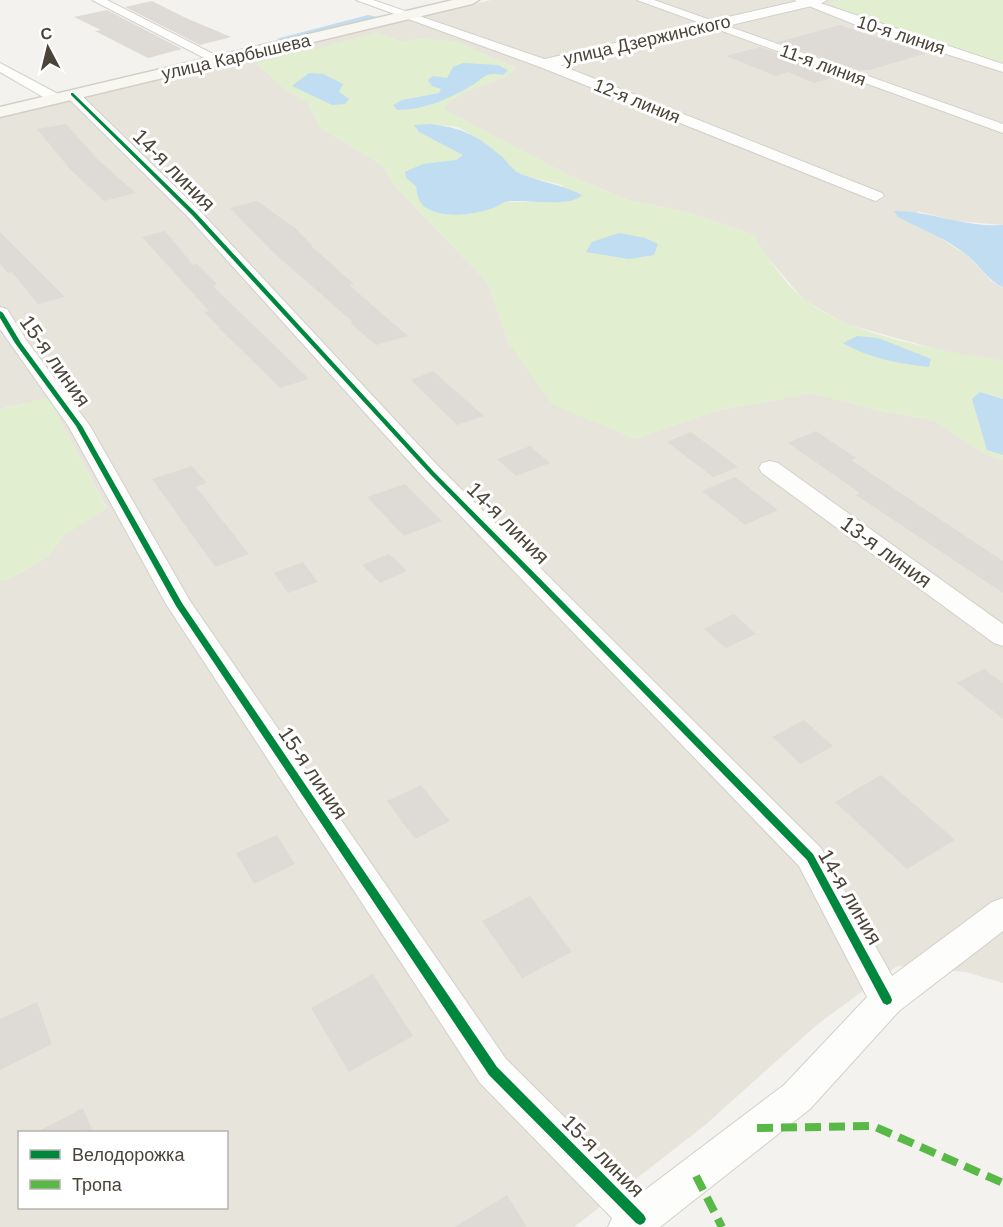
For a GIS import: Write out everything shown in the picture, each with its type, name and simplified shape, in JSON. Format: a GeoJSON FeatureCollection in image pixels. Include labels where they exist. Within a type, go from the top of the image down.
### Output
{"type":"FeatureCollection","features":[{"type":"Feature","properties":{"kind":"main road","name":"улица Карбышева"},"geometry":{"type":"LineString","coordinates":[[0,112],[471,0]]}},
{"type":"Feature","properties":{"kind":"street"},"geometry":{"type":"LineString","coordinates":[[98,0],[221,61]]}},
{"type":"Feature","properties":{"kind":"street","name":"12-я линия"},"geometry":{"type":"LineString","coordinates":[[362,0],[545,64],[876,196]]}},
{"type":"Feature","properties":{"kind":"street","name":"11-я линия"},"geometry":{"type":"LineString","coordinates":[[643,0],[1003,129]]}},
{"type":"Feature","properties":{"kind":"street","name":"улица Дзержинского"},"geometry":{"type":"LineString","coordinates":[[545,64],[810,1]]}},
{"type":"Feature","properties":{"kind":"street","name":"10-я линия"},"geometry":{"type":"LineString","coordinates":[[810,1],[865,24],[1003,68]]}},
{"type":"Feature","properties":{"kind":"street","name":"14-я линия"},"geometry":{"type":"LineString","coordinates":[[0,67],[64,96],[194,214],[432,473],[810,857],[887,1000]]}},
{"type":"Feature","properties":{"kind":"street","name":"15-я линия"},"geometry":{"type":"LineString","coordinates":[[0,313],[18,343],[79,426],[179,604],[493,1071],[634,1223]]}},
{"type":"Feature","properties":{"kind":"street","name":"13-я линия"},"geometry":{"type":"LineString","coordinates":[[770,468],[1003,636]]}},
{"type":"Feature","properties":{"kind":"street"},"geometry":{"type":"LineString","coordinates":[[634,1223],[797,1097],[887,1000],[1003,912]]}},
{"type":"Feature","properties":{"kind":"shaded area"},"geometry":{"type":"Polygon","coordinates":[[[491,0],[841,0],[824,5],[1003,65],[1003,225],[956,221],[917,211],[943,240],[968,256],[991,281],[1003,287],[1003,361],[943,351],[846,324],[804,300],[763,252],[754,235],[690,213],[628,200],[568,175],[443,109],[453,96],[505,77],[516,68],[458,43],[423,38],[402,42],[377,33],[257,64],[285,89],[307,102],[321,128],[382,165],[396,187],[488,283],[509,344],[634,439],[715,411],[812,393],[885,412],[933,420],[986,454],[1003,460],[1003,983],[966,972],[897,966],[818,1024],[704,1126],[574,1227],[0,1227],[0,580],[9,579],[47,557],[65,534],[107,508],[48,398],[0,409],[0,118],[491,0]]]}},
{"type":"Feature","properties":{"kind":"green space"},"geometry":{"type":"Polygon","coordinates":[[[841,0],[1003,0],[1003,65],[823,5],[841,0]]]}},
{"type":"Feature","properties":{"kind":"green space"},"geometry":{"type":"Polygon","coordinates":[[[377,33],[402,42],[423,38],[458,42],[517,69],[460,95],[444,109],[568,175],[628,200],[690,213],[754,235],[777,270],[798,294],[825,313],[848,324],[900,341],[1003,361],[1003,399],[981,392],[987,450],[1003,455],[1003,460],[986,454],[933,420],[885,412],[812,393],[715,411],[634,439],[552,404],[509,344],[488,283],[396,187],[382,165],[321,128],[307,102],[285,89],[256,63],[377,33]],[[463,63],[447,78],[429,80],[432,86],[442,89],[439,93],[426,96],[425,107],[472,86],[480,77],[493,73],[463,63]],[[343,84],[293,86],[332,105],[343,84]],[[431,124],[451,148],[463,155],[416,186],[418,198],[444,213],[469,214],[505,202],[557,202],[563,185],[528,177],[511,169],[488,145],[458,127],[431,124]]]}},
{"type":"Feature","properties":{"kind":"green space"},"geometry":{"type":"Polygon","coordinates":[[[48,398],[107,509],[65,534],[47,557],[9,579],[0,580],[0,409],[48,398]]]}},
{"type":"Feature","properties":{"kind":"water"},"geometry":{"type":"Polygon","coordinates":[[[368,15],[378,17],[372,21],[284,41],[276,39],[368,15]]]}},
{"type":"Feature","properties":{"kind":"water"},"geometry":{"type":"Polygon","coordinates":[[[463,63],[498,65],[508,70],[503,75],[484,76],[461,92],[434,103],[397,110],[393,105],[402,100],[439,93],[441,89],[432,86],[428,80],[433,76],[447,78],[453,67],[463,63]]]}},
{"type":"Feature","properties":{"kind":"water"},"geometry":{"type":"Polygon","coordinates":[[[309,73],[323,74],[343,84],[339,92],[349,99],[345,104],[332,105],[292,86],[309,73]]]}},
{"type":"Feature","properties":{"kind":"water"},"geometry":{"type":"Polygon","coordinates":[[[431,124],[469,134],[492,149],[517,172],[582,195],[575,199],[556,202],[505,202],[468,214],[432,211],[421,203],[416,186],[406,178],[405,172],[423,164],[456,160],[463,155],[419,132],[414,125],[431,124]]]}},
{"type":"Feature","properties":{"kind":"water"},"geometry":{"type":"Polygon","coordinates":[[[894,211],[976,224],[1003,225],[1003,287],[993,281],[960,250],[898,217],[894,211]]]}},
{"type":"Feature","properties":{"kind":"water"},"geometry":{"type":"Polygon","coordinates":[[[619,233],[645,238],[658,244],[654,255],[629,259],[586,252],[592,242],[619,233]]]}},
{"type":"Feature","properties":{"kind":"water"},"geometry":{"type":"Polygon","coordinates":[[[857,336],[878,338],[931,359],[929,367],[885,360],[843,343],[857,336]]]}},
{"type":"Feature","properties":{"kind":"water"},"geometry":{"type":"Polygon","coordinates":[[[980,392],[1003,399],[1003,455],[987,450],[972,399],[980,392]]]}},
{"type":"Feature","properties":{"kind":"building"},"geometry":{"type":"Polygon","coordinates":[[[152,1],[231,37],[200,45],[125,7],[152,1]]]}},
{"type":"Feature","properties":{"kind":"building"},"geometry":{"type":"Polygon","coordinates":[[[107,10],[182,49],[148,58],[95,31],[101,30],[74,17],[107,10]]]}},
{"type":"Feature","properties":{"kind":"building"},"geometry":{"type":"Polygon","coordinates":[[[840,25],[927,53],[870,70],[858,70],[778,42],[840,25]]]}},
{"type":"Feature","properties":{"kind":"building"},"geometry":{"type":"Polygon","coordinates":[[[760,47],[839,76],[814,83],[788,72],[776,76],[726,56],[760,47]]]}},
{"type":"Feature","properties":{"kind":"building"},"geometry":{"type":"Polygon","coordinates":[[[66,124],[98,160],[136,193],[104,201],[70,169],[37,129],[66,124]]]}},
{"type":"Feature","properties":{"kind":"building"},"geometry":{"type":"Polygon","coordinates":[[[257,201],[295,228],[313,246],[311,246],[354,284],[349,285],[408,336],[376,345],[350,323],[353,322],[276,255],[230,208],[257,201]]]}},
{"type":"Feature","properties":{"kind":"building"},"geometry":{"type":"Polygon","coordinates":[[[165,231],[193,265],[197,264],[217,284],[213,286],[309,379],[280,388],[226,335],[204,312],[209,311],[142,237],[165,231]]]}},
{"type":"Feature","properties":{"kind":"building"},"geometry":{"type":"Polygon","coordinates":[[[0,232],[65,297],[38,304],[12,272],[8,273],[0,264],[0,232]]]}},
{"type":"Feature","properties":{"kind":"building"},"geometry":{"type":"Polygon","coordinates":[[[433,371],[484,416],[457,425],[411,380],[433,371]]]}},
{"type":"Feature","properties":{"kind":"building"},"geometry":{"type":"Polygon","coordinates":[[[816,431],[856,458],[851,460],[1003,561],[1003,593],[856,495],[860,493],[788,443],[816,431]]]}},
{"type":"Feature","properties":{"kind":"building"},"geometry":{"type":"Polygon","coordinates":[[[691,432],[738,467],[713,477],[667,442],[691,432]]]}},
{"type":"Feature","properties":{"kind":"building"},"geometry":{"type":"Polygon","coordinates":[[[530,446],[550,463],[516,476],[497,459],[530,446]]]}},
{"type":"Feature","properties":{"kind":"building"},"geometry":{"type":"Polygon","coordinates":[[[192,466],[207,483],[196,487],[249,554],[215,567],[152,479],[192,466]]]}},
{"type":"Feature","properties":{"kind":"building"},"geometry":{"type":"Polygon","coordinates":[[[735,477],[778,510],[745,525],[702,491],[735,477]]]}},
{"type":"Feature","properties":{"kind":"building"},"geometry":{"type":"Polygon","coordinates":[[[405,484],[442,521],[404,536],[367,497],[405,484]]]}},
{"type":"Feature","properties":{"kind":"building"},"geometry":{"type":"Polygon","coordinates":[[[389,554],[407,571],[380,583],[362,565],[389,554]]]}},
{"type":"Feature","properties":{"kind":"building"},"geometry":{"type":"Polygon","coordinates":[[[303,562],[318,582],[288,593],[274,573],[303,562]]]}},
{"type":"Feature","properties":{"kind":"building"},"geometry":{"type":"Polygon","coordinates":[[[734,614],[756,634],[726,648],[704,629],[734,614]]]}},
{"type":"Feature","properties":{"kind":"building"},"geometry":{"type":"Polygon","coordinates":[[[984,669],[1003,683],[1003,719],[957,683],[984,669]]]}},
{"type":"Feature","properties":{"kind":"building"},"geometry":{"type":"Polygon","coordinates":[[[804,720],[833,746],[801,764],[772,737],[804,720]]]}},
{"type":"Feature","properties":{"kind":"building"},"geometry":{"type":"Polygon","coordinates":[[[881,775],[955,840],[907,869],[835,802],[881,775]]]}},
{"type":"Feature","properties":{"kind":"building"},"geometry":{"type":"Polygon","coordinates":[[[421,785],[450,821],[415,839],[387,801],[421,785]]]}},
{"type":"Feature","properties":{"kind":"building"},"geometry":{"type":"Polygon","coordinates":[[[277,835],[295,864],[254,884],[236,853],[277,835]]]}},
{"type":"Feature","properties":{"kind":"building"},"geometry":{"type":"Polygon","coordinates":[[[530,896],[572,952],[522,978],[482,921],[530,896]]]}},
{"type":"Feature","properties":{"kind":"building"},"geometry":{"type":"Polygon","coordinates":[[[373,974],[413,1036],[349,1072],[311,1008],[373,974]]]}},
{"type":"Feature","properties":{"kind":"building"},"geometry":{"type":"Polygon","coordinates":[[[37,1002],[52,1044],[0,1070],[0,1019],[37,1002]]]}},
{"type":"Feature","properties":{"kind":"building"},"geometry":{"type":"Polygon","coordinates":[[[83,1108],[93,1131],[39,1131],[83,1108]]]}},
{"type":"Feature","properties":{"kind":"building"},"geometry":{"type":"Polygon","coordinates":[[[507,1195],[527,1227],[455,1227],[507,1195]]]}},
{"type":"Feature","properties":{"kind":"marked path"},"geometry":{"type":"LineString","coordinates":[[757,1128],[873,1126],[1003,1183]]}},
{"type":"Feature","properties":{"kind":"marked path"},"geometry":{"type":"LineString","coordinates":[[696,1176],[722,1227]]}},
{"type":"Feature","properties":{"kind":"cycle path"},"geometry":{"type":"LineString","coordinates":[[72,94],[194,214],[432,473],[810,857],[887,1000]]}},
{"type":"Feature","properties":{"kind":"cycle path"},"geometry":{"type":"LineString","coordinates":[[0,313],[18,343],[79,426],[179,604],[493,1071],[640,1219]]}}]}
